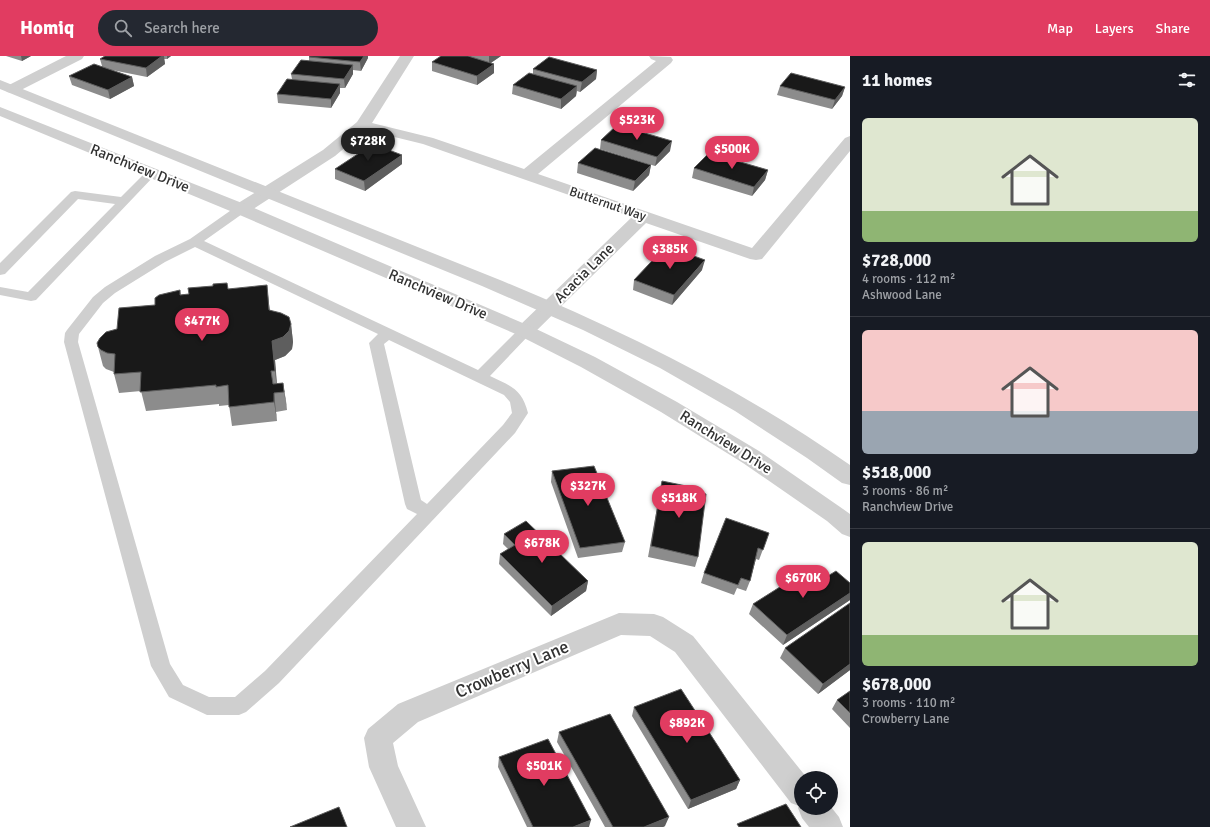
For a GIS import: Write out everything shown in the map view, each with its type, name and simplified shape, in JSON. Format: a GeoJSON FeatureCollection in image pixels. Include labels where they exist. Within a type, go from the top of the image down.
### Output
{"type":"FeatureCollection","features":[{"type":"Feature","properties":{"kind":"street"},"geometry":{"type":"LineString","coordinates":[[4,89],[77,56]]}},
{"type":"Feature","properties":{"kind":"street"},"geometry":{"type":"LineString","coordinates":[[241,209],[329,153],[363,125],[407,56]]}},
{"type":"Feature","properties":{"kind":"street"},"geometry":{"type":"LineString","coordinates":[[527,175],[666,60],[656,56]]}},
{"type":"Feature","properties":{"kind":"street","name":"Ranchview Drive"},"geometry":{"type":"LineString","coordinates":[[4,89],[191,159],[550,307],[613,336],[685,373],[750,411],[825,458],[850,477]]}},
{"type":"Feature","properties":{"kind":"street","name":"Ranchview Drive"},"geometry":{"type":"LineString","coordinates":[[0,111],[241,209],[525,331],[588,362],[676,411],[751,457],[835,515],[850,528]]}},
{"type":"Feature","properties":{"kind":"street","name":"Butternut Way"},"geometry":{"type":"LineString","coordinates":[[363,125],[428,141],[756,255],[850,141]]}},
{"type":"Feature","properties":{"kind":"street","name":"Acacia Lane"},"geometry":{"type":"LineString","coordinates":[[525,331],[643,216]]}},
{"type":"Feature","properties":{"kind":"street","name":"Crowberry Lane"},"geometry":{"type":"LineString","coordinates":[[412,827],[384,767],[378,738],[408,713],[619,624],[654,625],[684,644],[794,784]]}},
{"type":"Feature","properties":{"kind":"street"},"geometry":{"type":"LineString","coordinates":[[819,815],[828,827]]}},
{"type":"Feature","properties":{"kind":"lane"},"geometry":{"type":"LineString","coordinates":[[0,291],[31,298],[151,173]]}},
{"type":"Feature","properties":{"kind":"lane"},"geometry":{"type":"LineString","coordinates":[[0,272],[75,195],[124,201]]}},
{"type":"Feature","properties":{"kind":"lane"},"geometry":{"type":"LineString","coordinates":[[195,242],[510,391],[517,401],[520,413],[509,429],[272,678],[239,706],[207,706],[176,691],[161,666],[71,342],[72,333],[98,300],[110,290],[160,259],[195,242],[241,209]]}},
{"type":"Feature","properties":{"kind":"lane"},"geometry":{"type":"LineString","coordinates":[[481,376],[525,331]]}},
{"type":"Feature","properties":{"kind":"lane"},"geometry":{"type":"LineString","coordinates":[[388,333],[376,343],[413,504],[429,512]]}},
{"type":"Feature","properties":{"kind":"building"},"geometry":{"type":"Polygon","coordinates":[[[105,56],[162,56],[146,68],[100,59],[105,56]]]}},
{"type":"Feature","properties":{"kind":"building"},"geometry":{"type":"Polygon","coordinates":[[[364,56],[360,62],[309,57],[364,56]]]}},
{"type":"Feature","properties":{"kind":"building"},"geometry":{"type":"Polygon","coordinates":[[[441,56],[468,56],[494,64],[477,76],[432,62],[441,56]]]}},
{"type":"Feature","properties":{"kind":"building"},"geometry":{"type":"Polygon","coordinates":[[[549,57],[597,70],[582,82],[533,69],[549,57]]]}},
{"type":"Feature","properties":{"kind":"building"},"geometry":{"type":"Polygon","coordinates":[[[301,60],[353,65],[344,79],[291,74],[301,60]]]}},
{"type":"Feature","properties":{"kind":"building"},"geometry":{"type":"Polygon","coordinates":[[[94,64],[132,77],[108,90],[69,76],[94,64]]]}},
{"type":"Feature","properties":{"kind":"building"},"geometry":{"type":"Polygon","coordinates":[[[529,73],[577,86],[561,99],[513,85],[529,73]]]}},
{"type":"Feature","properties":{"kind":"building"},"geometry":{"type":"Polygon","coordinates":[[[791,73],[845,87],[835,100],[780,86],[791,73]]]}},
{"type":"Feature","properties":{"kind":"building"},"geometry":{"type":"Polygon","coordinates":[[[287,79],[340,84],[331,99],[277,94],[287,79]]]}},
{"type":"Feature","properties":{"kind":"building"},"geometry":{"type":"Polygon","coordinates":[[[617,125],[672,141],[657,157],[601,140],[617,125]]]}},
{"type":"Feature","properties":{"kind":"building"},"geometry":{"type":"Polygon","coordinates":[[[373,144],[402,155],[364,181],[335,169],[373,144]]]}},
{"type":"Feature","properties":{"kind":"building"},"geometry":{"type":"Polygon","coordinates":[[[595,148],[651,165],[635,181],[578,163],[595,148]]]}},
{"type":"Feature","properties":{"kind":"building"},"geometry":{"type":"Polygon","coordinates":[[[709,153],[768,170],[754,187],[694,168],[709,153]]]}},
{"type":"Feature","properties":{"kind":"building"},"geometry":{"type":"Polygon","coordinates":[[[666,246],[705,260],[674,295],[634,280],[666,246]]]}},
{"type":"Feature","properties":{"kind":"building"},"geometry":{"type":"Polygon","coordinates":[[[227,283],[228,289],[267,285],[269,310],[289,317],[291,324],[289,331],[283,337],[272,341],[275,371],[271,371],[273,384],[283,383],[284,392],[274,393],[274,402],[229,407],[228,385],[140,392],[141,372],[114,374],[115,354],[107,353],[101,350],[97,343],[106,332],[117,329],[119,308],[155,305],[155,298],[159,295],[180,290],[180,295],[189,294],[188,288],[227,283]]]}},
{"type":"Feature","properties":{"kind":"building"},"geometry":{"type":"Polygon","coordinates":[[[594,466],[625,542],[580,548],[552,471],[594,466]]]}},
{"type":"Feature","properties":{"kind":"building"},"geometry":{"type":"Polygon","coordinates":[[[662,481],[696,488],[695,492],[706,494],[698,557],[651,546],[662,481]]]}},
{"type":"Feature","properties":{"kind":"building"},"geometry":{"type":"Polygon","coordinates":[[[726,518],[769,533],[763,550],[758,548],[750,581],[741,578],[738,585],[704,573],[726,518]]]}},
{"type":"Feature","properties":{"kind":"building"},"geometry":{"type":"Polygon","coordinates":[[[526,521],[588,581],[552,606],[500,554],[515,545],[504,534],[526,521]]]}},
{"type":"Feature","properties":{"kind":"building"},"geometry":{"type":"Polygon","coordinates":[[[810,568],[823,579],[836,571],[850,583],[850,593],[787,635],[753,604],[810,568]]]}},
{"type":"Feature","properties":{"kind":"building"},"geometry":{"type":"Polygon","coordinates":[[[850,603],[850,664],[823,684],[785,648],[850,603]]]}},
{"type":"Feature","properties":{"kind":"building"},"geometry":{"type":"Polygon","coordinates":[[[681,689],[740,780],[691,800],[634,707],[681,689]]]}},
{"type":"Feature","properties":{"kind":"building"},"geometry":{"type":"Polygon","coordinates":[[[850,691],[850,713],[837,700],[850,691]]]}},
{"type":"Feature","properties":{"kind":"building"},"geometry":{"type":"Polygon","coordinates":[[[610,714],[669,817],[644,827],[613,827],[559,732],[610,714]]]}},
{"type":"Feature","properties":{"kind":"building"},"geometry":{"type":"Polygon","coordinates":[[[548,739],[591,820],[573,827],[533,827],[499,757],[548,739]]]}},
{"type":"Feature","properties":{"kind":"building"},"geometry":{"type":"Polygon","coordinates":[[[786,804],[801,827],[739,827],[737,824],[786,804]]]}},
{"type":"Feature","properties":{"kind":"building"},"geometry":{"type":"Polygon","coordinates":[[[339,807],[347,827],[290,827],[339,807]]]}}]}
